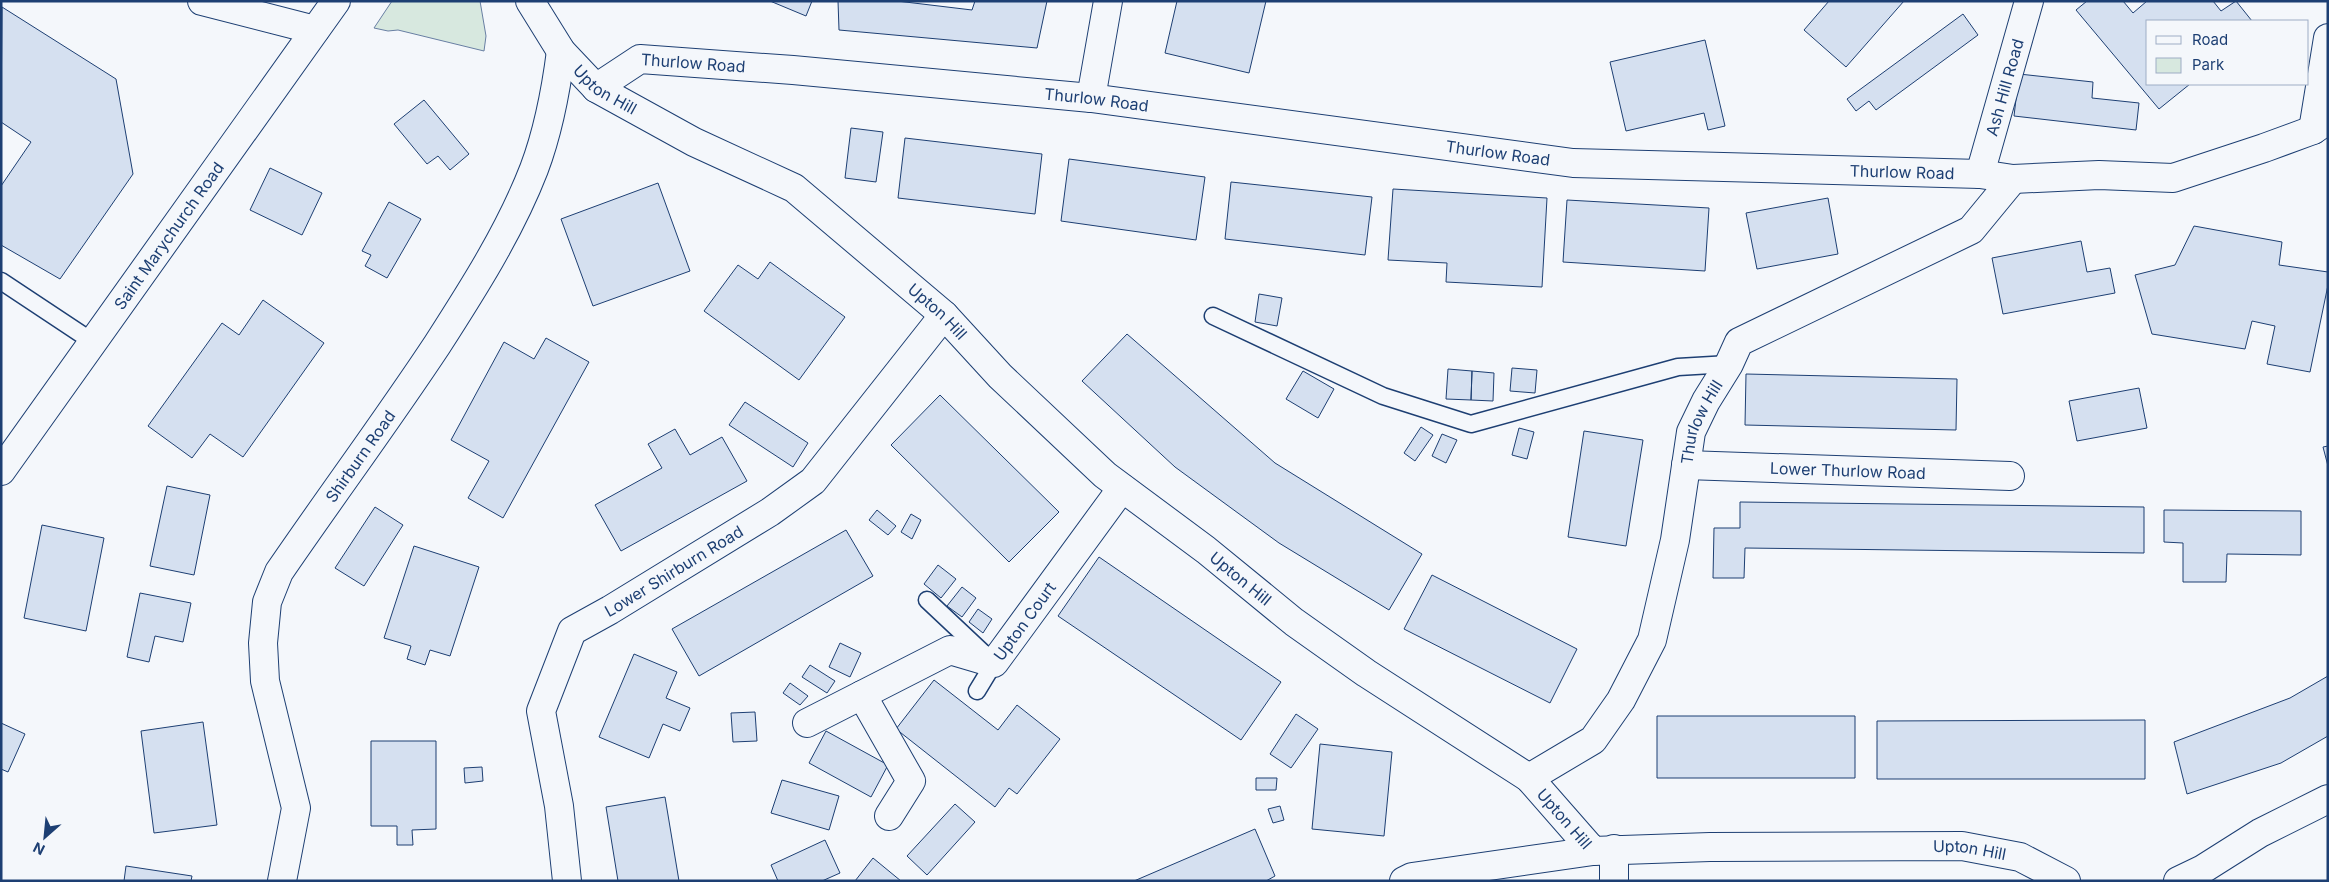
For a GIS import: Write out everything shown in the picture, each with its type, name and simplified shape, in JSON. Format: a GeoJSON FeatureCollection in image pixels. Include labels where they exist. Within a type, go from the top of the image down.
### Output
{"type":"FeatureCollection","features":[{"type":"Feature","properties":{"kind":"street"},"geometry":{"type":"LineString","coordinates":[[202,1],[315,30]]}},
{"type":"Feature","properties":{"kind":"street","name":"Saint Marychurch Road"},"geometry":{"type":"LineString","coordinates":[[1,471],[336,1]]}},
{"type":"Feature","properties":{"kind":"street","name":"Upton Hill"},"geometry":{"type":"LineString","coordinates":[[530,1],[561,51],[596,88],[694,142],[794,188],[944,315],[1000,376],[1105,475],[1206,550],[1294,622],[1366,672],[1529,778],[1603,850],[1962,846],[2020,857],[2066,881]]}},
{"type":"Feature","properties":{"kind":"street"},"geometry":{"type":"LineString","coordinates":[[1091,98],[1108,1]]}},
{"type":"Feature","properties":{"kind":"street","name":"Ash Hill Road"},"geometry":{"type":"LineString","coordinates":[[1980,174],[2028,1]]}},
{"type":"Feature","properties":{"kind":"street","name":"Thurlow Road"},"geometry":{"type":"LineString","coordinates":[[596,88],[640,59],[793,70],[1091,98],[1573,163],[1980,174],[2013,179],[2099,175],[2173,178],[2264,148],[2320,125],[2328,38]]}},
{"type":"Feature","properties":{"kind":"street","name":"Shirburn Road"},"geometry":{"type":"LineString","coordinates":[[282,881],[296,808],[265,681],[263,643],[267,602],[279,572],[398,404],[462,305],[508,225],[534,168],[556,88],[561,51]]}},
{"type":"Feature","properties":{"kind":"street","name":"Thurlow Hill"},"geometry":{"type":"LineString","coordinates":[[1529,778],[1593,740],[1621,700],[1652,640],[1675,540],[1692,432],[1706,401],[1729,364],[1739,342],[1971,230],[2013,179]]}},
{"type":"Feature","properties":{"kind":"street","name":"Lower Shirburn Road"},"geometry":{"type":"LineString","coordinates":[[567,881],[559,806],[541,711],[572,631],[610,610],[770,512],[813,480],[944,315]]}},
{"type":"Feature","properties":{"kind":"street","name":"Lower Thurlow Road"},"geometry":{"type":"LineString","coordinates":[[1686,466],[2010,476]]}},
{"type":"Feature","properties":{"kind":"street","name":"Upton Court"},"geometry":{"type":"LineString","coordinates":[[807,723],[950,650],[994,663],[1122,488]]}},
{"type":"Feature","properties":{"kind":"street"},"geometry":{"type":"LineString","coordinates":[[862,695],[911,781],[890,816]]}},
{"type":"Feature","properties":{"kind":"street"},"geometry":{"type":"LineString","coordinates":[[2178,881],[2203,869],[2260,833],[2328,799]]}},
{"type":"Feature","properties":{"kind":"street"},"geometry":{"type":"LineString","coordinates":[[1404,881],[1412,878],[1603,850],[1614,881]]}},
{"type":"Feature","properties":{"kind":"lane"},"geometry":{"type":"LineString","coordinates":[[1,280],[93,342]]}},
{"type":"Feature","properties":{"kind":"lane"},"geometry":{"type":"LineString","coordinates":[[1214,316],[1383,396],[1471,424],[1678,367],[1729,364]]}},
{"type":"Feature","properties":{"kind":"lane"},"geometry":{"type":"LineString","coordinates":[[927,600],[994,663],[976,691]]}},
{"type":"Feature","properties":{"kind":"green space"},"geometry":{"type":"Polygon","coordinates":[[[392,1],[480,1],[486,36],[484,51],[398,30],[388,31],[374,28],[392,1]]]}},
{"type":"Feature","properties":{"kind":"building"},"geometry":{"type":"Polygon","coordinates":[[[770,1],[812,1],[806,16],[770,1]]]}},
{"type":"Feature","properties":{"kind":"building"},"geometry":{"type":"Polygon","coordinates":[[[838,1],[897,1],[972,10],[975,1],[1047,1],[1037,48],[839,30],[838,1]]]}},
{"type":"Feature","properties":{"kind":"building"},"geometry":{"type":"Polygon","coordinates":[[[1177,1],[1266,1],[1249,73],[1165,53],[1177,1]]]}},
{"type":"Feature","properties":{"kind":"building"},"geometry":{"type":"Polygon","coordinates":[[[1829,1],[1904,1],[1846,67],[1804,30],[1829,1]]]}},
{"type":"Feature","properties":{"kind":"building"},"geometry":{"type":"Polygon","coordinates":[[[2087,1],[2123,1],[2133,13],[2147,1],[2213,1],[2221,11],[2236,1],[2251,20],[2146,20],[2146,85],[2189,85],[2159,109],[2076,10],[2087,1]]]}},
{"type":"Feature","properties":{"kind":"building"},"geometry":{"type":"Polygon","coordinates":[[[2,7],[116,79],[133,174],[60,279],[1,245],[1,186],[31,142],[1,122],[2,7]]]}},
{"type":"Feature","properties":{"kind":"building"},"geometry":{"type":"Polygon","coordinates":[[[1963,14],[1978,35],[1876,110],[1869,101],[1856,111],[1847,99],[1963,14]]]}},
{"type":"Feature","properties":{"kind":"building"},"geometry":{"type":"Polygon","coordinates":[[[1705,40],[1725,126],[1708,130],[1704,113],[1626,131],[1610,62],[1705,40]]]}},
{"type":"Feature","properties":{"kind":"building"},"geometry":{"type":"Polygon","coordinates":[[[2019,74],[2093,82],[2092,98],[2139,103],[2136,130],[2014,116],[2019,74]]]}},
{"type":"Feature","properties":{"kind":"building"},"geometry":{"type":"Polygon","coordinates":[[[424,100],[469,154],[450,170],[438,156],[427,164],[394,124],[424,100]]]}},
{"type":"Feature","properties":{"kind":"building"},"geometry":{"type":"Polygon","coordinates":[[[851,128],[883,132],[876,182],[845,178],[851,128]]]}},
{"type":"Feature","properties":{"kind":"building"},"geometry":{"type":"Polygon","coordinates":[[[905,138],[1042,154],[1035,214],[898,198],[905,138]]]}},
{"type":"Feature","properties":{"kind":"building"},"geometry":{"type":"Polygon","coordinates":[[[1069,159],[1205,177],[1196,240],[1061,221],[1069,159]]]}},
{"type":"Feature","properties":{"kind":"building"},"geometry":{"type":"Polygon","coordinates":[[[270,168],[322,193],[302,235],[250,210],[270,168]]]}},
{"type":"Feature","properties":{"kind":"building"},"geometry":{"type":"Polygon","coordinates":[[[1231,182],[1372,197],[1365,255],[1225,239],[1231,182]]]}},
{"type":"Feature","properties":{"kind":"building"},"geometry":{"type":"Polygon","coordinates":[[[658,183],[690,271],[593,306],[561,219],[658,183]]]}},
{"type":"Feature","properties":{"kind":"building"},"geometry":{"type":"Polygon","coordinates":[[[1393,189],[1547,198],[1542,287],[1446,282],[1447,263],[1388,260],[1393,189]]]}},
{"type":"Feature","properties":{"kind":"building"},"geometry":{"type":"Polygon","coordinates":[[[1828,198],[1838,254],[1757,269],[1746,213],[1828,198]]]}},
{"type":"Feature","properties":{"kind":"building"},"geometry":{"type":"Polygon","coordinates":[[[1567,200],[1709,208],[1705,271],[1563,262],[1567,200]]]}},
{"type":"Feature","properties":{"kind":"building"},"geometry":{"type":"Polygon","coordinates":[[[389,202],[421,219],[387,278],[365,266],[371,255],[362,251],[389,202]]]}},
{"type":"Feature","properties":{"kind":"building"},"geometry":{"type":"Polygon","coordinates":[[[2194,226],[2282,242],[2279,265],[2328,272],[2328,285],[2310,372],[2267,364],[2275,326],[2252,321],[2245,349],[2152,334],[2135,275],[2175,265],[2194,226]]]}},
{"type":"Feature","properties":{"kind":"building"},"geometry":{"type":"Polygon","coordinates":[[[2081,241],[2087,272],[2110,268],[2115,293],[2003,314],[1992,258],[2081,241]]]}},
{"type":"Feature","properties":{"kind":"building"},"geometry":{"type":"Polygon","coordinates":[[[770,262],[845,317],[799,380],[704,311],[738,265],[758,279],[770,262]]]}},
{"type":"Feature","properties":{"kind":"building"},"geometry":{"type":"Polygon","coordinates":[[[1259,294],[1282,298],[1277,326],[1255,322],[1259,294]]]}},
{"type":"Feature","properties":{"kind":"building"},"geometry":{"type":"Polygon","coordinates":[[[263,300],[324,343],[243,457],[210,434],[192,458],[148,426],[222,323],[239,335],[263,300]]]}},
{"type":"Feature","properties":{"kind":"building"},"geometry":{"type":"Polygon","coordinates":[[[1127,334],[1275,463],[1422,554],[1389,610],[1279,543],[1175,467],[1082,381],[1127,334]]]}},
{"type":"Feature","properties":{"kind":"building"},"geometry":{"type":"Polygon","coordinates":[[[546,338],[589,362],[503,518],[468,498],[489,461],[451,440],[504,342],[534,359],[546,338]]]}},
{"type":"Feature","properties":{"kind":"building"},"geometry":{"type":"Polygon","coordinates":[[[1512,368],[1537,370],[1535,393],[1510,391],[1512,368]]]}},
{"type":"Feature","properties":{"kind":"building"},"geometry":{"type":"Polygon","coordinates":[[[1448,369],[1472,371],[1471,400],[1446,399],[1448,369]]]}},
{"type":"Feature","properties":{"kind":"building"},"geometry":{"type":"Polygon","coordinates":[[[1303,371],[1334,389],[1318,418],[1286,399],[1303,371]]]}},
{"type":"Feature","properties":{"kind":"building"},"geometry":{"type":"Polygon","coordinates":[[[1472,371],[1494,373],[1493,401],[1471,400],[1472,371]]]}},
{"type":"Feature","properties":{"kind":"building"},"geometry":{"type":"Polygon","coordinates":[[[1746,374],[1957,379],[1956,430],[1745,425],[1746,374]]]}},
{"type":"Feature","properties":{"kind":"building"},"geometry":{"type":"Polygon","coordinates":[[[2139,388],[2147,428],[2077,441],[2069,401],[2139,388]]]}},
{"type":"Feature","properties":{"kind":"building"},"geometry":{"type":"Polygon","coordinates":[[[940,395],[1059,512],[1009,562],[891,445],[940,395]]]}},
{"type":"Feature","properties":{"kind":"building"},"geometry":{"type":"Polygon","coordinates":[[[745,402],[808,443],[793,467],[729,425],[745,402]]]}},
{"type":"Feature","properties":{"kind":"building"},"geometry":{"type":"Polygon","coordinates":[[[1421,427],[1433,435],[1415,461],[1404,453],[1421,427]]]}},
{"type":"Feature","properties":{"kind":"building"},"geometry":{"type":"Polygon","coordinates":[[[1519,428],[1534,432],[1527,459],[1512,455],[1519,428]]]}},
{"type":"Feature","properties":{"kind":"building"},"geometry":{"type":"Polygon","coordinates":[[[675,429],[690,455],[722,437],[747,481],[621,551],[595,505],[662,468],[648,444],[675,429]]]}},
{"type":"Feature","properties":{"kind":"building"},"geometry":{"type":"Polygon","coordinates":[[[1584,431],[1643,440],[1626,546],[1568,537],[1584,431]]]}},
{"type":"Feature","properties":{"kind":"building"},"geometry":{"type":"Polygon","coordinates":[[[1442,434],[1457,440],[1446,463],[1432,456],[1442,434]]]}},
{"type":"Feature","properties":{"kind":"building"},"geometry":{"type":"Polygon","coordinates":[[[2328,446],[2328,466],[2323,447],[2328,446]]]}},
{"type":"Feature","properties":{"kind":"building"},"geometry":{"type":"Polygon","coordinates":[[[167,486],[210,495],[194,575],[150,566],[167,486]]]}},
{"type":"Feature","properties":{"kind":"building"},"geometry":{"type":"Polygon","coordinates":[[[1740,502],[2144,507],[2144,553],[1745,548],[1744,578],[1713,578],[1714,528],[1740,528],[1740,502]]]}},
{"type":"Feature","properties":{"kind":"building"},"geometry":{"type":"Polygon","coordinates":[[[375,507],[403,525],[364,586],[335,568],[375,507]]]}},
{"type":"Feature","properties":{"kind":"building"},"geometry":{"type":"Polygon","coordinates":[[[877,510],[896,526],[888,535],[869,520],[877,510]]]}},
{"type":"Feature","properties":{"kind":"building"},"geometry":{"type":"Polygon","coordinates":[[[2164,510],[2301,511],[2301,555],[2227,554],[2226,582],[2183,582],[2183,543],[2164,542],[2164,510]]]}},
{"type":"Feature","properties":{"kind":"building"},"geometry":{"type":"Polygon","coordinates":[[[911,514],[921,520],[912,539],[901,532],[911,514]]]}},
{"type":"Feature","properties":{"kind":"building"},"geometry":{"type":"Polygon","coordinates":[[[42,525],[104,538],[86,631],[24,618],[42,525]]]}},
{"type":"Feature","properties":{"kind":"building"},"geometry":{"type":"Polygon","coordinates":[[[846,530],[873,576],[699,676],[672,629],[846,530]]]}},
{"type":"Feature","properties":{"kind":"building"},"geometry":{"type":"Polygon","coordinates":[[[414,546],[479,567],[450,656],[430,650],[425,665],[407,659],[411,646],[384,638],[414,546]]]}},
{"type":"Feature","properties":{"kind":"building"},"geometry":{"type":"Polygon","coordinates":[[[1099,557],[1281,682],[1241,740],[1058,616],[1099,557]]]}},
{"type":"Feature","properties":{"kind":"building"},"geometry":{"type":"Polygon","coordinates":[[[938,565],[956,579],[941,598],[924,584],[938,565]]]}},
{"type":"Feature","properties":{"kind":"building"},"geometry":{"type":"Polygon","coordinates":[[[1432,575],[1577,649],[1550,703],[1404,629],[1432,575]]]}},
{"type":"Feature","properties":{"kind":"building"},"geometry":{"type":"Polygon","coordinates":[[[962,587],[976,598],[962,617],[947,606],[962,587]]]}},
{"type":"Feature","properties":{"kind":"building"},"geometry":{"type":"Polygon","coordinates":[[[140,593],[191,603],[183,642],[155,636],[149,662],[127,657],[140,593]]]}},
{"type":"Feature","properties":{"kind":"building"},"geometry":{"type":"Polygon","coordinates":[[[978,609],[992,619],[983,633],[969,622],[978,609]]]}},
{"type":"Feature","properties":{"kind":"building"},"geometry":{"type":"Polygon","coordinates":[[[840,643],[861,653],[850,677],[829,667],[840,643]]]}},
{"type":"Feature","properties":{"kind":"building"},"geometry":{"type":"Polygon","coordinates":[[[634,654],[677,672],[666,698],[690,708],[680,731],[663,724],[649,758],[599,737],[634,654]]]}},
{"type":"Feature","properties":{"kind":"building"},"geometry":{"type":"Polygon","coordinates":[[[810,665],[835,681],[827,693],[802,677],[810,665]]]}},
{"type":"Feature","properties":{"kind":"building"},"geometry":{"type":"Polygon","coordinates":[[[2328,676],[2328,736],[2281,763],[2187,794],[2174,742],[2290,698],[2328,676]]]}},
{"type":"Feature","properties":{"kind":"building"},"geometry":{"type":"Polygon","coordinates":[[[934,680],[998,730],[1017,705],[1060,739],[1017,794],[1009,788],[995,807],[896,729],[934,680]]]}},
{"type":"Feature","properties":{"kind":"building"},"geometry":{"type":"Polygon","coordinates":[[[790,683],[808,696],[800,705],[783,693],[790,683]]]}},
{"type":"Feature","properties":{"kind":"building"},"geometry":{"type":"Polygon","coordinates":[[[755,712],[757,741],[733,742],[731,713],[755,712]]]}},
{"type":"Feature","properties":{"kind":"building"},"geometry":{"type":"Polygon","coordinates":[[[1296,714],[1318,729],[1291,768],[1270,754],[1296,714]]]}},
{"type":"Feature","properties":{"kind":"building"},"geometry":{"type":"Polygon","coordinates":[[[1657,716],[1855,716],[1855,778],[1657,778],[1657,716]]]}},
{"type":"Feature","properties":{"kind":"building"},"geometry":{"type":"Polygon","coordinates":[[[2145,720],[2145,779],[1877,779],[1877,721],[2145,720]]]}},
{"type":"Feature","properties":{"kind":"building"},"geometry":{"type":"Polygon","coordinates":[[[203,722],[217,825],[154,833],[141,731],[203,722]]]}},
{"type":"Feature","properties":{"kind":"building"},"geometry":{"type":"Polygon","coordinates":[[[1,723],[25,734],[8,772],[1,769],[1,723]]]}},
{"type":"Feature","properties":{"kind":"building"},"geometry":{"type":"Polygon","coordinates":[[[826,731],[888,765],[871,797],[809,763],[826,731]]]}},
{"type":"Feature","properties":{"kind":"building"},"geometry":{"type":"Polygon","coordinates":[[[371,741],[436,741],[436,829],[412,830],[413,845],[397,845],[397,826],[371,826],[371,741]]]}},
{"type":"Feature","properties":{"kind":"building"},"geometry":{"type":"Polygon","coordinates":[[[1320,744],[1392,752],[1384,836],[1312,829],[1320,744]]]}},
{"type":"Feature","properties":{"kind":"building"},"geometry":{"type":"Polygon","coordinates":[[[482,767],[483,781],[465,783],[464,768],[482,767]]]}},
{"type":"Feature","properties":{"kind":"building"},"geometry":{"type":"Polygon","coordinates":[[[1256,778],[1277,778],[1276,790],[1256,790],[1256,778]]]}},
{"type":"Feature","properties":{"kind":"building"},"geometry":{"type":"Polygon","coordinates":[[[782,780],[839,796],[829,830],[771,813],[782,780]]]}},
{"type":"Feature","properties":{"kind":"building"},"geometry":{"type":"Polygon","coordinates":[[[665,797],[679,881],[618,881],[606,807],[665,797]]]}},
{"type":"Feature","properties":{"kind":"building"},"geometry":{"type":"Polygon","coordinates":[[[955,804],[975,822],[927,875],[907,856],[955,804]]]}},
{"type":"Feature","properties":{"kind":"building"},"geometry":{"type":"Polygon","coordinates":[[[1280,806],[1284,820],[1273,823],[1268,809],[1280,806]]]}},
{"type":"Feature","properties":{"kind":"building"},"geometry":{"type":"Polygon","coordinates":[[[1255,829],[1275,876],[1266,881],[1134,881],[1255,829]]]}},
{"type":"Feature","properties":{"kind":"building"},"geometry":{"type":"Polygon","coordinates":[[[825,840],[840,873],[822,881],[778,881],[771,865],[825,840]]]}},
{"type":"Feature","properties":{"kind":"building"},"geometry":{"type":"Polygon","coordinates":[[[873,858],[901,881],[855,881],[873,858]]]}},
{"type":"Feature","properties":{"kind":"building"},"geometry":{"type":"Polygon","coordinates":[[[126,866],[192,876],[191,881],[124,881],[126,866]]]}}]}
